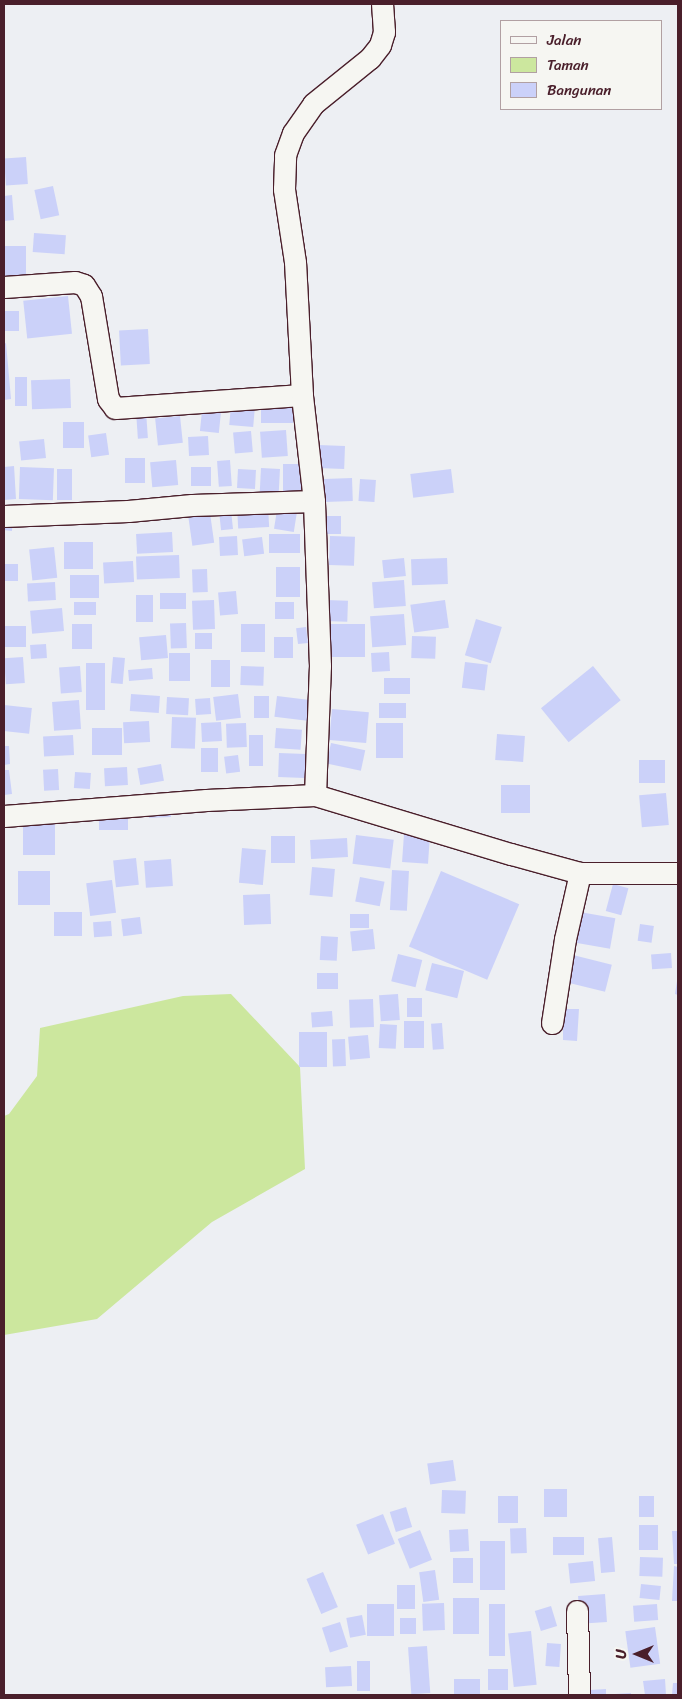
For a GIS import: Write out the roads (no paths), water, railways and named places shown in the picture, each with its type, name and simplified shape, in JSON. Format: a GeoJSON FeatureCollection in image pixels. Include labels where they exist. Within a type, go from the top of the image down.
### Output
{"type":"FeatureCollection","features":[{"type":"Feature","properties":{"kind":"street"},"geometry":{"type":"LineString","coordinates":[[315,795],[320,666],[314,501],[302,395],[295,262],[284,189],[285,155],[293,133],[313,104],[370,58],[380,45],[384,32],[382,4]]}},
{"type":"Feature","properties":{"kind":"street"},"geometry":{"type":"LineString","coordinates":[[4,287],[75,282],[84,285],[91,296],[108,398],[115,408],[302,395]]}},
{"type":"Feature","properties":{"kind":"street"},"geometry":{"type":"LineString","coordinates":[[4,516],[128,511],[192,505],[314,501]]}},
{"type":"Feature","properties":{"kind":"street"},"geometry":{"type":"LineString","coordinates":[[4,816],[206,800],[315,795],[580,873],[678,873]]}},
{"type":"Feature","properties":{"kind":"street"},"geometry":{"type":"LineString","coordinates":[[552,1023],[565,939],[580,873]]}},
{"type":"Feature","properties":{"kind":"street"},"geometry":{"type":"LineString","coordinates":[[577,1611],[579,1695]]}}]}
